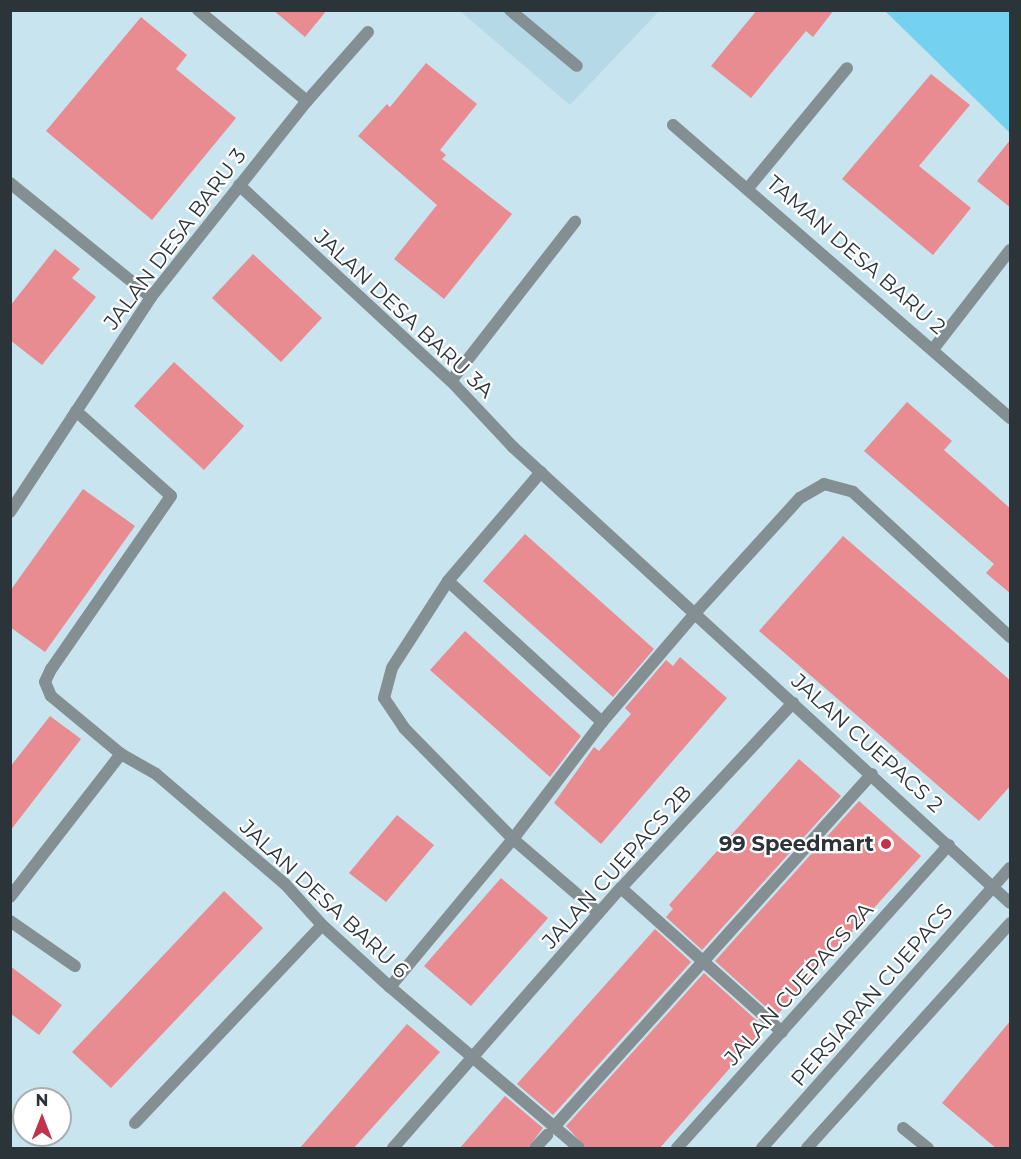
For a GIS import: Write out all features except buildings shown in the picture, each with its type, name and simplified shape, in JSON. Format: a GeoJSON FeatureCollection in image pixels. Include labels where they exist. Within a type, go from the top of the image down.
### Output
{"type":"FeatureCollection","features":[{"type":"Feature","properties":{"kind":"street"},"geometry":{"type":"LineString","coordinates":[[198,10],[307,101]]}},
{"type":"Feature","properties":{"kind":"street"},"geometry":{"type":"LineString","coordinates":[[510,10],[577,66]]}},
{"type":"Feature","properties":{"kind":"street","name":"JALAN DESA BARU 3"},"geometry":{"type":"LineString","coordinates":[[12,506],[151,297],[307,101],[368,32]]}},
{"type":"Feature","properties":{"kind":"street"},"geometry":{"type":"LineString","coordinates":[[748,187],[847,68]]}},
{"type":"Feature","properties":{"kind":"street","name":"TAMAN DESA BARU 2"},"geometry":{"type":"LineString","coordinates":[[673,125],[934,348],[1011,418]]}},
{"type":"Feature","properties":{"kind":"street"},"geometry":{"type":"LineString","coordinates":[[10,183],[151,297]]}},
{"type":"Feature","properties":{"kind":"street","name":"JALAN DESA BARU 3A"},"geometry":{"type":"LineString","coordinates":[[239,185],[450,381],[541,472],[697,611]]}},
{"type":"Feature","properties":{"kind":"street"},"geometry":{"type":"LineString","coordinates":[[450,381],[575,222]]}},
{"type":"Feature","properties":{"kind":"street"},"geometry":{"type":"LineString","coordinates":[[934,348],[1011,250]]}},
{"type":"Feature","properties":{"kind":"street","name":"JALAN DESA BARU 6"},"geometry":{"type":"LineString","coordinates":[[76,411],[171,496],[45,682],[51,696],[121,754],[156,774],[285,884],[322,925],[390,987],[550,1131],[579,1149]]}},
{"type":"Feature","properties":{"kind":"street"},"geometry":{"type":"LineString","coordinates":[[541,472],[448,581],[392,668],[384,698],[404,728],[513,839],[599,913]]}},
{"type":"Feature","properties":{"kind":"street"},"geometry":{"type":"LineString","coordinates":[[390,987],[513,839],[603,722],[697,611],[800,498],[824,484],[853,492],[1011,637]]}},
{"type":"Feature","properties":{"kind":"street"},"geometry":{"type":"LineString","coordinates":[[448,581],[603,722]]}},
{"type":"Feature","properties":{"kind":"street","name":"JALAN CUEPACS 2"},"geometry":{"type":"LineString","coordinates":[[697,611],[793,703],[1011,903]]}},
{"type":"Feature","properties":{"kind":"street","name":"JALAN CUEPACS 2B"},"geometry":{"type":"LineString","coordinates":[[393,1149],[621,888],[793,703]]}},
{"type":"Feature","properties":{"kind":"street"},"geometry":{"type":"LineString","coordinates":[[10,897],[121,754]]}},
{"type":"Feature","properties":{"kind":"street"},"geometry":{"type":"LineString","coordinates":[[535,1149],[872,774]]}},
{"type":"Feature","properties":{"kind":"street","name":"JALAN CUEPACS 2A"},"geometry":{"type":"LineString","coordinates":[[677,1149],[950,845]]}},
{"type":"Feature","properties":{"kind":"street","name":"PERSIARAN CUEPACS"},"geometry":{"type":"LineString","coordinates":[[762,1149],[1011,868]]}},
{"type":"Feature","properties":{"kind":"street"},"geometry":{"type":"LineString","coordinates":[[621,888],[783,1032]]}},
{"type":"Feature","properties":{"kind":"street"},"geometry":{"type":"LineString","coordinates":[[10,921],[75,966]]}},
{"type":"Feature","properties":{"kind":"street"},"geometry":{"type":"LineString","coordinates":[[807,1149],[1011,923]]}},
{"type":"Feature","properties":{"kind":"street"},"geometry":{"type":"LineString","coordinates":[[135,1123],[322,925]]}},
{"type":"Feature","properties":{"kind":"street"},"geometry":{"type":"LineString","coordinates":[[903,1128],[928,1149]]}},
{"type":"Feature","properties":{"kind":"shaded area"},"geometry":{"type":"Polygon","coordinates":[[[460,11],[659,11],[570,105],[460,11]]]}},
{"type":"Feature","properties":{"kind":"shaded area"},"geometry":{"type":"Polygon","coordinates":[[[885,11],[1010,11],[1010,133],[885,11]]]}},
{"type":"Feature","properties":{"kind":"place","name":"99 Speedmart"},"geometry":{"type":"Point","coordinates":[886,844]}}]}
